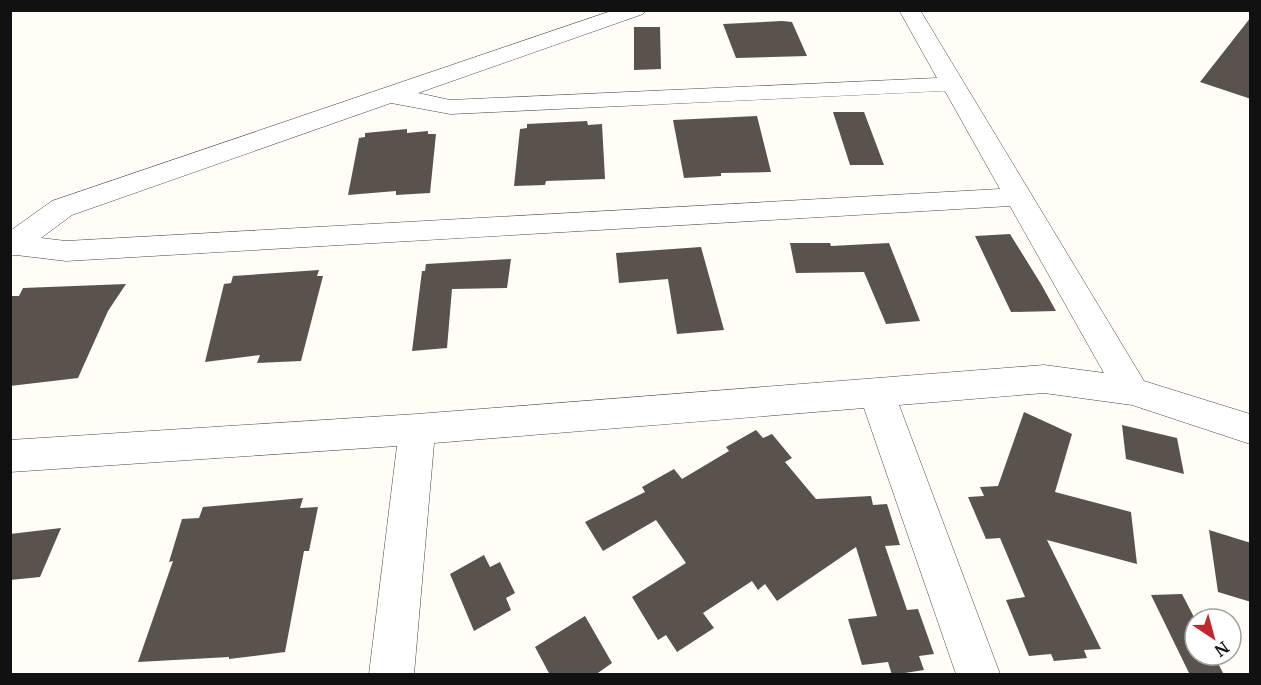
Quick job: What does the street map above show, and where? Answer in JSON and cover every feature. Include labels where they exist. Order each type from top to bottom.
[{"type":"street","points":[[11,245],[62,208],[636,10]]},
{"type":"street","points":[[909,10],[1132,392]]},
{"type":"street","points":[[389,95],[450,107],[952,84]]},
{"type":"street","points":[[11,245],[66,251],[1018,197]]},
{"type":"street","points":[[10,456],[417,429],[1044,379],[1132,392],[1251,429]]},
{"type":"street","points":[[876,391],[978,675]]},
{"type":"street","points":[[392,675],[417,429]]},
{"type":"building","points":[[1251,17],[1251,99],[1200,82]]},
{"type":"building","points":[[792,22],[807,56],[736,58],[723,24]]},
{"type":"building","points":[[634,27],[660,27],[661,69],[634,70]]},
{"type":"building","points":[[833,112],[864,112],[884,165],[850,165]]},
{"type":"building","points":[[757,116],[771,172],[721,173],[721,176],[684,178],[673,120]]},
{"type":"building","points":[[587,121],[588,125],[602,124],[605,179],[546,181],[545,185],[514,186],[520,129],[527,128],[527,124]]},
{"type":"building","points":[[407,129],[407,133],[428,131],[428,134],[436,134],[430,193],[396,195],[396,191],[348,195],[359,138],[365,137],[365,133]]},
{"type":"building","points":[[1010,234],[1056,311],[1011,312],[975,236]]},
{"type":"building","points":[[790,243],[830,243],[831,246],[889,243],[920,321],[886,324],[864,272],[796,273]]},
{"type":"building","points":[[701,247],[724,330],[677,334],[668,279],[619,283],[616,253]]},
{"type":"building","points":[[511,259],[507,288],[452,289],[447,348],[412,351],[422,271],[425,271],[426,264]]},
{"type":"building","points":[[319,270],[317,276],[323,276],[301,361],[257,363],[260,355],[205,362],[224,284],[231,283],[233,276]]},
{"type":"building","points":[[126,284],[108,311],[78,378],[10,386],[10,296],[19,296],[23,288]]},
{"type":"building","points":[[1024,412],[1072,434],[1055,492],[1131,512],[1137,564],[1047,540],[1101,649],[1084,650],[1087,658],[1054,661],[1051,654],[1029,656],[1006,600],[1025,597],[1000,538],[986,539],[968,497],[984,496],[980,487],[998,486]]},
{"type":"building","points":[[1122,425],[1177,438],[1184,474],[1126,459]]},
{"type":"building","points":[[756,430],[763,438],[772,434],[792,458],[785,462],[816,499],[871,496],[873,505],[887,504],[900,545],[885,546],[907,610],[918,609],[934,654],[919,656],[924,670],[892,675],[888,662],[862,665],[848,619],[877,616],[856,547],[777,601],[765,584],[758,590],[752,581],[703,613],[714,628],[677,652],[666,635],[658,640],[632,597],[686,563],[656,520],[603,551],[585,522],[645,492],[642,487],[674,469],[682,479],[729,451],[726,447]]},
{"type":"building","points":[[303,498],[300,508],[318,507],[309,551],[304,551],[285,652],[229,659],[229,657],[138,662],[173,561],[169,562],[182,519],[199,518],[203,507]]},
{"type":"building","points":[[61,528],[40,577],[10,580],[10,534]]},
{"type":"building","points":[[1209,530],[1251,543],[1251,602],[1218,592]]},
{"type":"building","points":[[484,555],[490,567],[500,562],[515,593],[506,598],[511,610],[474,631],[450,574]]},
{"type":"building","points":[[1182,594],[1189,607],[1183,607],[1183,661],[1151,595]]},
{"type":"building","points":[[585,616],[612,663],[595,675],[550,675],[535,647]]},
{"type":"building","points":[[1186,667],[1220,667],[1224,675],[1190,675]]}]
